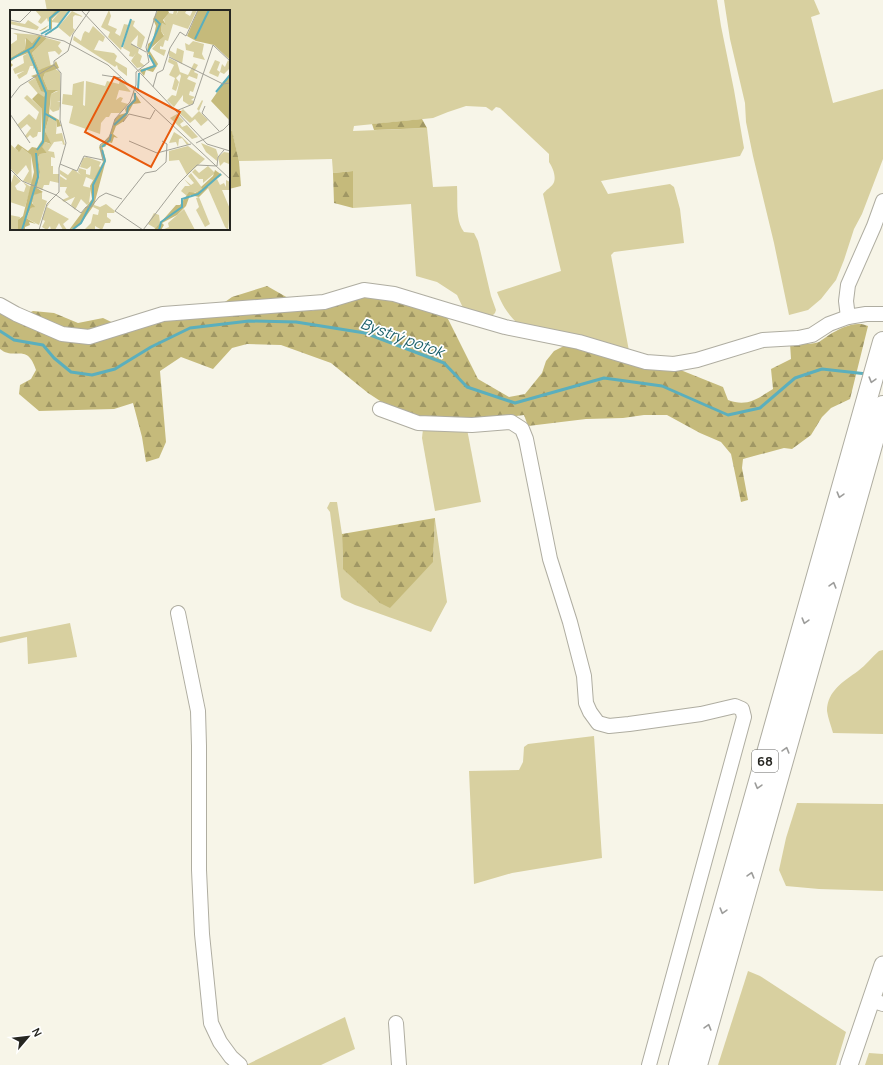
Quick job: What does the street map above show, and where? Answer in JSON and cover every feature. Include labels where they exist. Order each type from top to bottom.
[{"type":"highway","name":"68","points":[[697,1065],[867,431],[883,342]]},
{"type":"highway","name":"68","points":[[679,1065],[867,431],[883,406]]},
{"type":"main road","points":[[849,1065],[877,1002],[883,965]]},
{"type":"street","points":[[848,317],[846,301],[848,286],[883,201]]},
{"type":"street","points":[[0,305],[16,314],[62,334],[89,337],[164,314],[324,302],[364,290],[394,294],[505,327],[579,342],[646,362],[674,364],[698,360],[763,340],[798,338],[812,335],[828,324],[848,317],[866,314],[883,314]]},
{"type":"street","points":[[380,409],[418,423],[472,425],[511,422],[522,429],[526,439],[550,559],[570,622],[584,676],[586,703],[590,712],[598,722],[609,726],[701,714],[735,706],[742,709],[744,717],[649,1065]]},
{"type":"street","points":[[178,613],[198,711],[199,870],[202,934],[211,1023],[220,1042],[231,1057],[240,1065]]},
{"type":"street","points":[[396,1023],[399,1065]]},
{"type":"shaded area","points":[[45,0],[717,0],[744,148],[740,156],[601,181],[608,194],[670,184],[674,187],[680,209],[684,243],[614,252],[611,255],[629,351],[519,325],[501,302],[497,292],[561,271],[543,194],[553,184],[555,179],[549,162],[549,154],[500,108],[496,107],[492,111],[486,107],[466,106],[433,118],[354,126],[353,131],[427,128],[433,187],[457,186],[459,222],[464,232],[474,233],[478,241],[491,296],[496,310],[489,319],[464,310],[457,295],[437,282],[416,276],[411,204],[353,208],[353,171],[333,173],[332,159],[239,161],[232,132],[230,132],[230,10],[47,10]]},
{"type":"shaded area","points":[[724,0],[814,0],[820,14],[811,17],[833,103],[883,89],[883,159],[862,214],[854,229],[836,280],[821,299],[808,310],[789,315],[774,243],[753,156],[746,122],[745,103],[730,39]]},
{"type":"shaded area","points":[[423,429],[467,429],[481,502],[435,511],[422,438]]},
{"type":"shaded area","points":[[330,502],[337,502],[342,534],[343,569],[433,562],[435,519],[447,602],[431,632],[355,605],[341,597],[330,512],[327,508]]},
{"type":"shaded area","points":[[70,623],[77,657],[28,664],[27,637],[0,643],[0,637]]},
{"type":"shaded area","points":[[883,650],[883,734],[833,733],[827,711],[833,692],[837,687],[864,666],[879,651]]},
{"type":"shaded area","points":[[594,736],[602,858],[512,873],[474,884],[469,771],[519,770],[523,762],[524,747],[528,744]]},
{"type":"shaded area","points":[[797,803],[883,804],[883,891],[819,889],[786,886],[779,870],[786,838]]},
{"type":"shaded area","points":[[748,971],[760,976],[846,1032],[836,1065],[718,1065]]},
{"type":"shaded area","points":[[345,1017],[355,1049],[321,1065],[246,1065]]},
{"type":"shaded area","points":[[869,1053],[883,1054],[883,1065],[865,1065]]},
{"type":"green space","points":[[422,119],[427,128],[374,130],[372,124]]},
{"type":"green space","points":[[232,131],[239,161],[241,186],[230,189],[230,132]]},
{"type":"green space","points":[[353,171],[353,208],[334,203],[333,173]]},
{"type":"green space","points":[[267,286],[311,311],[368,296],[415,305],[445,313],[478,379],[509,397],[525,394],[542,373],[546,361],[554,351],[566,345],[678,369],[723,387],[728,400],[741,403],[752,401],[773,389],[771,369],[791,359],[790,343],[816,343],[838,330],[853,324],[863,324],[868,326],[850,399],[831,408],[822,417],[811,435],[792,449],[784,448],[743,459],[742,468],[748,500],[741,502],[731,454],[721,442],[700,433],[667,415],[586,419],[528,426],[524,415],[478,421],[421,418],[400,414],[368,393],[331,363],[281,345],[247,344],[232,348],[213,369],[181,357],[160,371],[166,442],[159,458],[146,462],[142,437],[133,403],[114,409],[39,411],[19,394],[20,385],[31,379],[36,370],[29,357],[25,354],[5,352],[0,349],[0,310],[16,319],[33,311],[54,313],[78,323],[103,318],[128,330],[164,317],[208,314],[232,297]]},
{"type":"green space","points":[[435,518],[433,562],[390,608],[380,603],[343,569],[342,534]]},
{"type":"waterway","name":"Bystrý potok","points":[[0,331],[14,340],[43,345],[54,358],[71,372],[92,375],[115,369],[151,347],[190,328],[249,321],[296,322],[365,333],[444,363],[467,387],[515,403],[604,378],[662,386],[728,415],[760,408],[795,378],[822,369],[867,374]]}]
